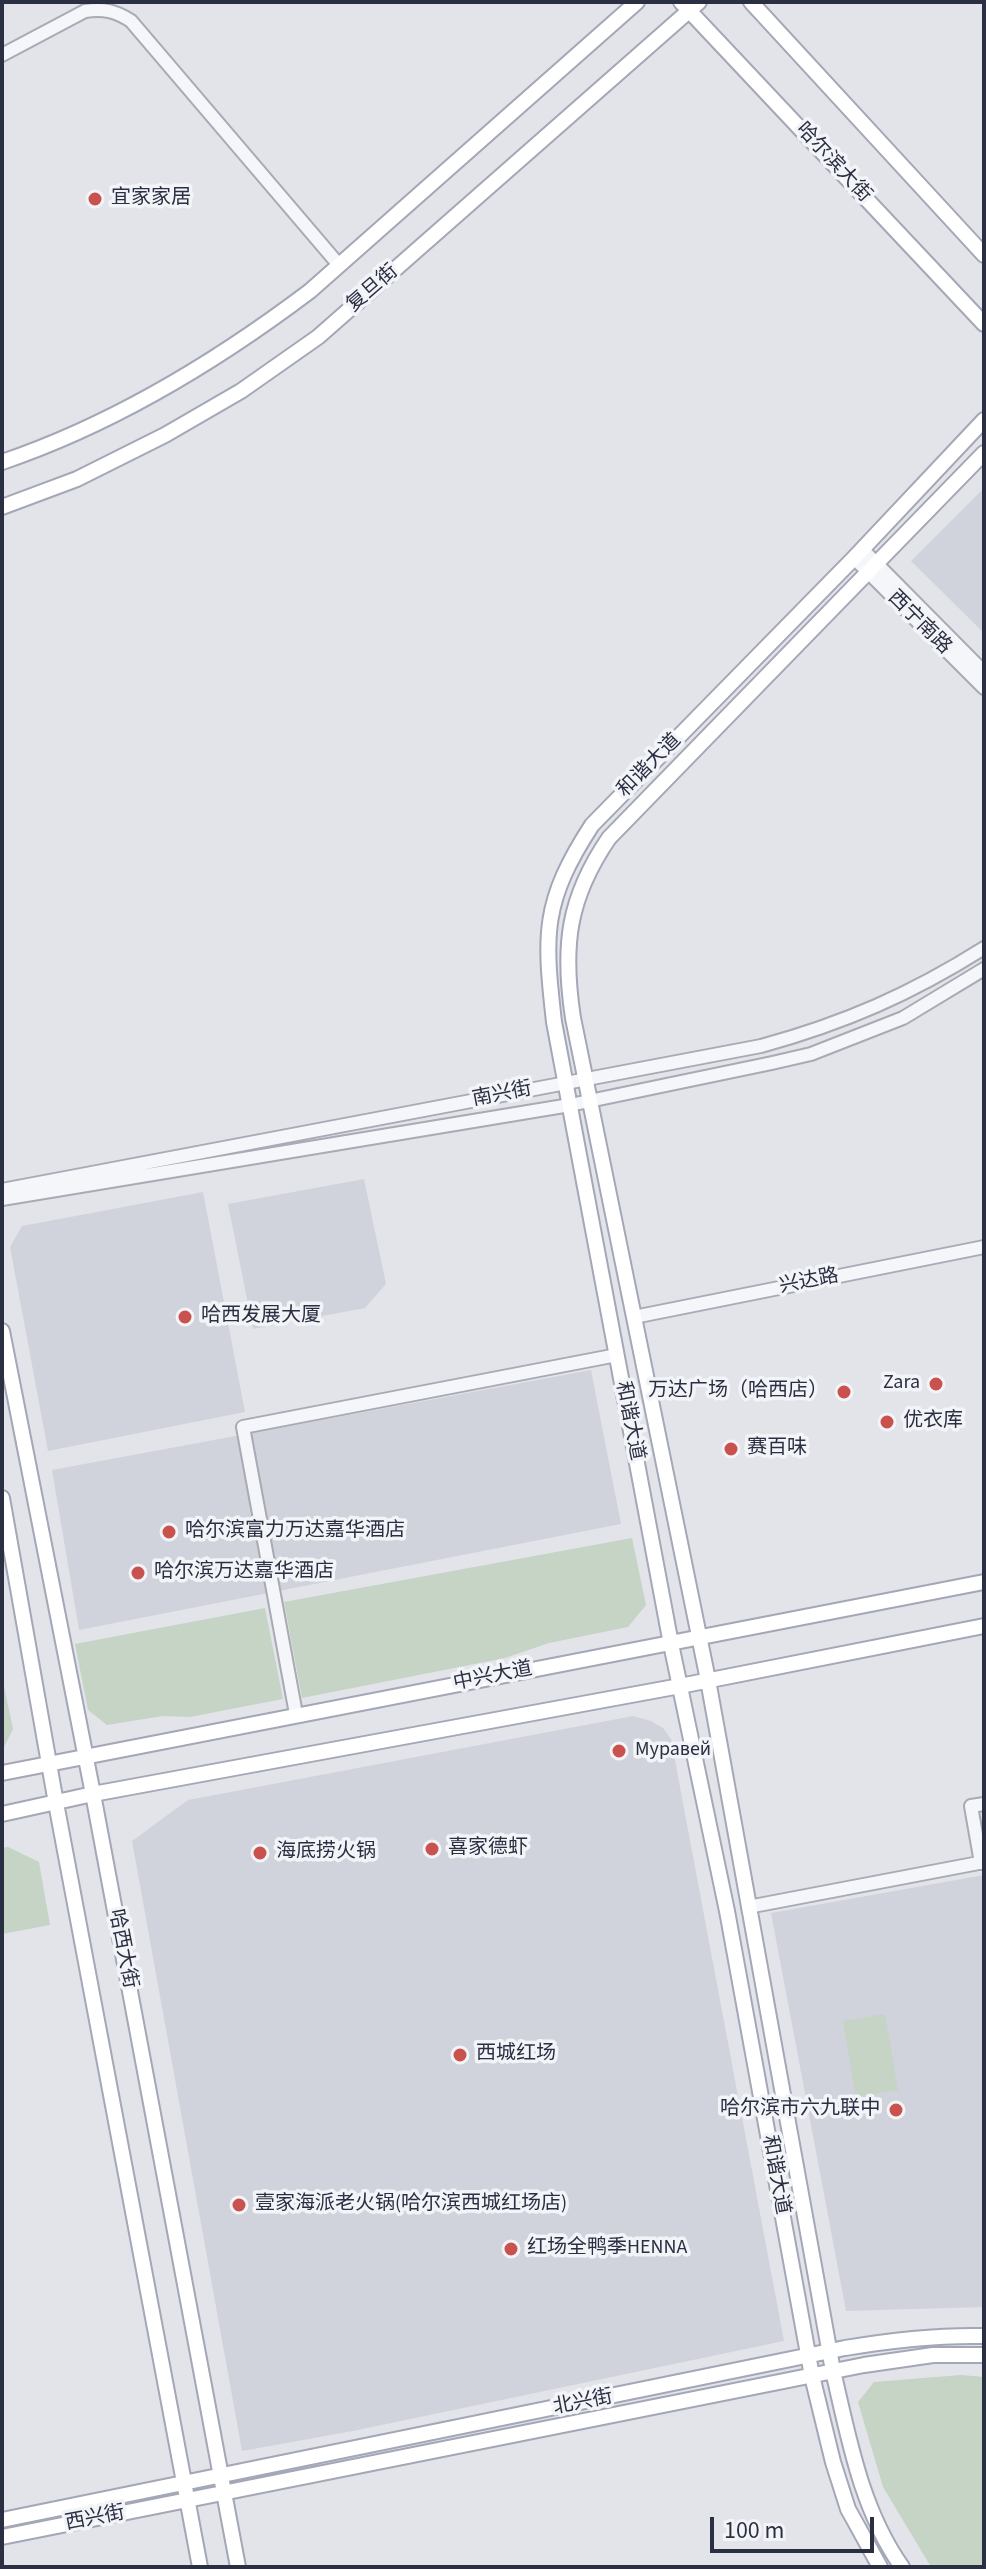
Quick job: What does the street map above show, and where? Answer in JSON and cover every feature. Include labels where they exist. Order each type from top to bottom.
[{"type":"main road","name":"复旦街","points":[[2,462],[40,449],[188,376],[257,331],[339,265],[637,2]]},
{"type":"main road","points":[[751,2],[984,255]]},
{"type":"main road","name":"复旦街","points":[[2,507],[77,479],[165,435],[241,391],[318,337],[690,5]]},
{"type":"main road","name":"哈尔滨大街","points":[[690,5],[984,324]]},
{"type":"main road","name":"和谐大道","points":[[880,2567],[848,2509],[812,2376],[727,1911],[671,1644],[565,1083],[554,1022],[547,943],[554,903],[569,861],[592,825],[858,554],[984,420]]},
{"type":"main road","name":"和谐大道","points":[[902,2567],[878,2529],[868,2505],[833,2371],[708,1680],[590,1101],[571,1003],[567,958],[570,923],[586,874],[609,838],[984,453]]},
{"type":"main road","name":"哈西大街","points":[[2,1331],[93,1794],[238,2567]]},
{"type":"main road","name":"哈西大街","points":[[2,1498],[56,1803],[200,2567]]},
{"type":"main road","name":"中兴大道","points":[[2,1773],[984,1582]]},
{"type":"main road","points":[[2,1814],[93,1794],[680,1686],[984,1626]]},
{"type":"main road","name":"北兴街","points":[[184,2483],[829,2351],[896,2340],[950,2335],[984,2336]]},
{"type":"main road","name":"北兴街","points":[[187,2501],[833,2371],[933,2355],[984,2355]]},
{"type":"main road","name":"西兴街","points":[[2,2520],[184,2483]]},
{"type":"main road","name":"西兴街","points":[[2,2537],[187,2501]]},
{"type":"street","points":[[2,55],[85,11],[99,9],[122,15],[131,21],[339,265]]},
{"type":"street","name":"西宁南路","points":[[858,554],[984,688]]},
{"type":"street","name":"西宁南路","points":[[872,568],[984,672]]},
{"type":"street","name":"南兴街","points":[[2,1190],[761,1046],[800,1036],[873,1010],[934,980],[984,948]]},
{"type":"street","name":"南兴街","points":[[2,1199],[570,1105],[811,1054],[903,1018],[984,969]]},
{"type":"street","name":"兴达路","points":[[634,1317],[984,1247]]},
{"type":"street","points":[[296,1714],[243,1427],[617,1355]]},
{"type":"street","points":[[748,1907],[983,1862],[971,1806],[984,1804]]},
{"type":"shaded area","points":[[984,488],[984,633],[911,561]]},
{"type":"shaded area","points":[[364,1179],[386,1284],[365,1308],[253,1329],[228,1204]]},
{"type":"shaded area","points":[[203,1192],[245,1412],[48,1451],[10,1247],[22,1226]]},
{"type":"shaded area","points":[[591,1370],[621,1524],[79,1630],[52,1470]]},
{"type":"shaded area","name":"西城红场","points":[[633,1716],[663,1728],[671,1739],[784,2341],[353,2431],[242,2451],[132,1841],[188,1800]]},
{"type":"shaded area","name":"哈尔滨市六九联中","points":[[984,1875],[984,2307],[846,2311],[771,1913]]},
{"type":"green space","points":[[632,1538],[646,1605],[628,1627],[549,1643],[505,1658],[302,1698],[284,1602]]},
{"type":"green space","points":[[265,1608],[283,1699],[190,1717],[163,1716],[107,1725],[88,1710],[75,1644]]},
{"type":"green space","points":[[2,1677],[13,1729],[2,1751]]},
{"type":"green space","points":[[8,1847],[39,1862],[50,1925],[2,1934],[2,1848]]},
{"type":"green space","points":[[885,2014],[898,2090],[856,2097],[843,2021]]},
{"type":"green space","points":[[961,2375],[984,2377],[984,2567],[931,2567],[883,2487],[858,2402],[874,2382]]},
{"type":"place","name":"宜家家居","points":[[95,199]]},
{"type":"place","name":"哈西发展大厦","points":[[185,1317]]},
{"type":"place","name":"Zara","points":[[936,1384]]},
{"type":"place","name":"万达广场（哈西店）","points":[[844,1392]]},
{"type":"place","name":"优衣库","points":[[887,1422]]},
{"type":"place","name":"赛百味","points":[[731,1449]]},
{"type":"place","name":"哈尔滨富力万达嘉华酒店","points":[[169,1532]]},
{"type":"place","name":"哈尔滨万达嘉华酒店","points":[[138,1573]]},
{"type":"place","name":"Муравей","points":[[619,1751]]},
{"type":"place","name":"喜家德虾","points":[[432,1849]]},
{"type":"place","name":"海底捞火锅","points":[[260,1853]]},
{"type":"place","name":"西城红场","points":[[460,2055]]},
{"type":"place","name":"哈尔滨市六九联中","points":[[896,2110]]},
{"type":"place","name":"壹家海派老火锅(哈尔滨西城红场店)","points":[[239,2205]]},
{"type":"place","name":"红场全鸭季HENNA","points":[[511,2249]]}]
